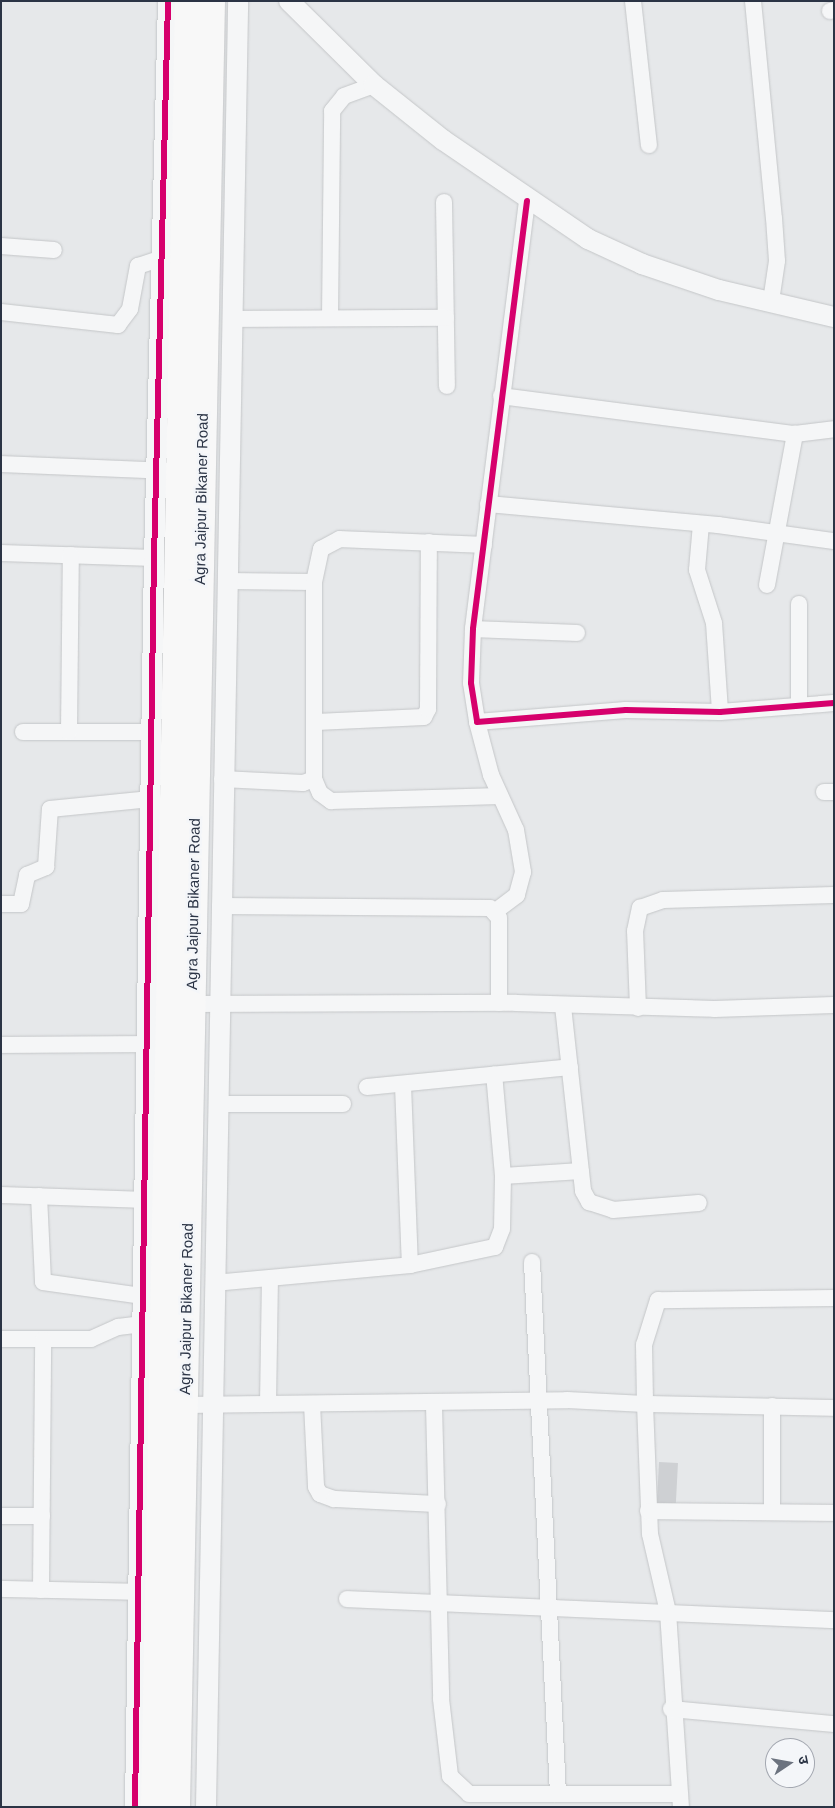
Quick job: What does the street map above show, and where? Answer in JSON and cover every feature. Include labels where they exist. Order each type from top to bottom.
[{"type":"highway","name":"Agra Jaipur Bikaner Road","points":[[154,1807],[148,1592],[167,471],[188,1]]},
{"type":"highway","name":"Agra Jaipur Bikaner Road","points":[[177,1807],[191,1004],[212,1]]},
{"type":"street","points":[[135,1807],[148,1592],[143,1296],[146,1200],[154,558],[167,471],[163,258],[168,1]]},
{"type":"street","points":[[206,1807],[214,1405],[214,1283],[222,779],[238,1]]},
{"type":"street","points":[[290,1],[374,85],[526,201],[588,239],[642,264],[719,290],[771,301],[834,318]]},
{"type":"street","points":[[633,1],[649,144]]},
{"type":"street","points":[[753,1],[777,261],[771,301]]},
{"type":"street","points":[[330,318],[332,111],[344,96],[374,85]]},
{"type":"street","points":[[220,906],[496,911],[517,895],[523,872],[516,830],[500,796],[477,722],[471,683],[473,629],[526,201]]},
{"type":"street","points":[[444,202],[447,386]]},
{"type":"street","points":[[1,246],[54,250]]},
{"type":"street","points":[[1,312],[118,325],[130,309],[138,266],[163,258]]},
{"type":"street","points":[[231,319],[446,318]]},
{"type":"street","points":[[501,396],[795,434],[834,428]]},
{"type":"street","points":[[768,586],[795,434]]},
{"type":"street","points":[[1,464],[167,471]]},
{"type":"street","points":[[488,504],[778,532],[834,541]]},
{"type":"street","points":[[701,524],[697,570],[714,623],[720,712]]},
{"type":"street","points":[[484,545],[429,542],[329,542],[317,559],[314,582],[316,722],[314,779],[320,793],[331,801],[500,796]]},
{"type":"street","points":[[316,722],[424,717],[428,709],[429,542]]},
{"type":"street","points":[[1,554],[154,558]]},
{"type":"street","points":[[69,732],[71,555]]},
{"type":"street","points":[[226,581],[314,582]]},
{"type":"street","points":[[799,604],[799,706]]},
{"type":"street","points":[[473,629],[577,632]]},
{"type":"street","points":[[477,722],[626,710],[720,712],[834,703]]},
{"type":"street","points":[[23,732],[152,732]]},
{"type":"street","points":[[222,779],[303,783],[314,779]]},
{"type":"street","points":[[1,904],[21,904],[27,875],[46,867],[50,809],[151,799]]},
{"type":"street","points":[[638,1008],[635,931],[640,908],[663,900],[834,895]]},
{"type":"street","points":[[496,911],[499,1003]]},
{"type":"street","points":[[191,1004],[499,1003],[638,1008],[834,1005]]},
{"type":"street","points":[[563,1006],[581,1171],[586,1197],[601,1209],[699,1203]]},
{"type":"street","points":[[1,1045],[147,1044]]},
{"type":"street","points":[[367,1087],[570,1068]]},
{"type":"street","points":[[214,1283],[410,1265],[495,1247],[502,1229],[503,1176],[494,1074]]},
{"type":"street","points":[[403,1085],[410,1265]]},
{"type":"street","points":[[217,1104],[343,1104]]},
{"type":"street","points":[[503,1176],[581,1171]]},
{"type":"street","points":[[1,1195],[146,1200]]},
{"type":"street","points":[[39,1196],[43,1282],[143,1296]]},
{"type":"street","points":[[532,1262],[536,1401],[558,1794]]},
{"type":"street","points":[[268,1404],[270,1279]]},
{"type":"street","points":[[434,1405],[438,1504],[441,1699],[450,1776],[469,1794],[497,1800],[558,1794],[680,1800],[671,1709],[668,1612],[648,1510],[644,1345],[658,1300],[834,1298]]},
{"type":"street","points":[[1,1339],[91,1339],[118,1327],[143,1324]]},
{"type":"street","points":[[41,1590],[43,1340]]},
{"type":"street","points":[[185,1405],[434,1405],[536,1401],[834,1408]]},
{"type":"street","points":[[312,1404],[316,1487],[320,1494],[334,1499],[438,1504]]},
{"type":"street","points":[[772,1406],[772,1512]]},
{"type":"street","points":[[648,1510],[834,1513]]},
{"type":"street","points":[[1,1516],[42,1516]]},
{"type":"street","points":[[1,1589],[148,1592]]},
{"type":"street","points":[[347,1599],[440,1601],[834,1620]]},
{"type":"street","points":[[671,1709],[834,1724]]},
{"type":"building","points":[[659,1462],[678,1463],[676,1505],[657,1504]]},
{"type":"cycle path","points":[[135,1807],[154,558],[168,1]]},
{"type":"cycle path","points":[[527,201],[473,629],[471,683],[477,722],[626,710],[720,712],[834,703]]}]
